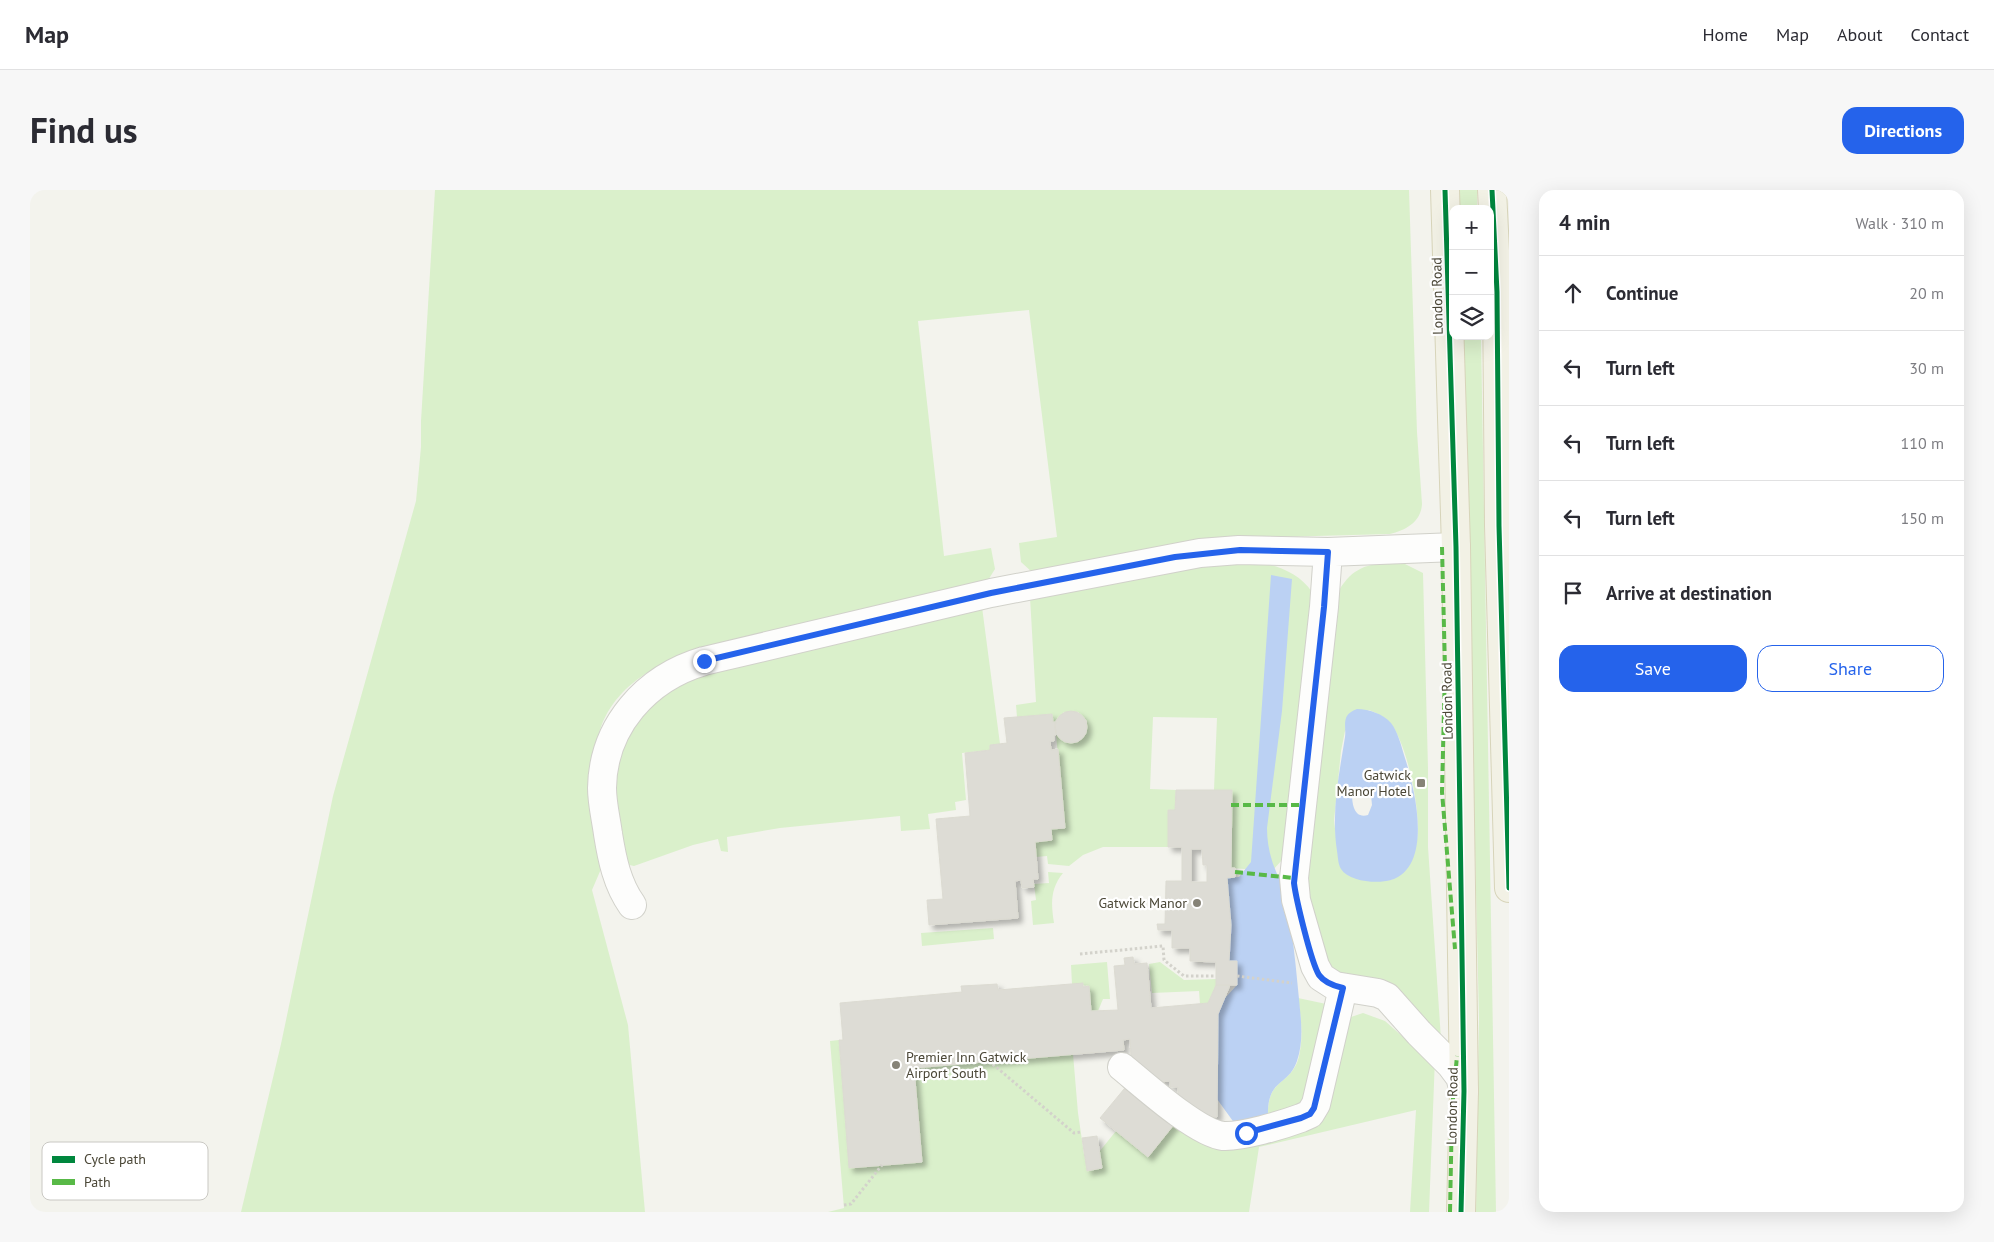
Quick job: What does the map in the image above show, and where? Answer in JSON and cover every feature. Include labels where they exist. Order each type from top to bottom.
[{"type":"main road","name":"London Road","points":[[1445,190],[1456,547],[1464,1091],[1461,1212]]},
{"type":"main road","points":[[1492,190],[1497,292],[1499,526],[1508,763],[1509,888]]},
{"type":"lane","points":[[632,905],[620,886],[613,858],[603,800],[604,775],[613,742],[626,714],[648,690],[674,672],[704,661],[991,593],[1175,557],[1240,550],[1328,552],[1456,547]]},
{"type":"lane","points":[[1328,552],[1324,607],[1294,883],[1296,900],[1317,971],[1326,981],[1343,988],[1378,993],[1390,999],[1419,1033],[1451,1065],[1460,1077],[1464,1091]]},
{"type":"lane","points":[[1122,1067],[1183,1115],[1216,1134],[1236,1135],[1301,1118],[1310,1114],[1316,1104],[1343,988]]},
{"type":"path","points":[[1080,954],[1163,946],[1164,960],[1184,976],[1216,976]]},
{"type":"path","points":[[1237,976],[1297,984]]},
{"type":"path","points":[[989,1061],[1074,1133],[1080,1132]]},
{"type":"path","points":[[844,1205],[851,1204],[882,1165]]},
{"type":"green space","points":[[435,190],[1409,190],[1417,432],[1422,504],[1419,516],[1412,524],[1390,534],[1240,538],[1033,573],[1021,562],[1019,543],[1057,537],[1029,310],[918,321],[944,556],[991,548],[995,569],[985,585],[704,647],[649,671],[619,696],[608,712],[600,730],[596,751],[603,854],[601,869],[592,890],[628,1025],[645,1212],[241,1212],[281,1044],[333,796],[416,501],[421,447]]},
{"type":"green space","points":[[1459,190],[1477,190],[1477,205],[1460,205]]},
{"type":"green space","points":[[1463,340],[1481,340],[1496,1212],[1476,1212],[1479,1018]]},
{"type":"green space","points":[[1388,562],[1405,564],[1423,573],[1428,847],[1441,1039],[1390,983],[1381,979],[1344,976],[1328,968],[1304,898],[1337,594],[1347,579],[1358,570]],"holes":[[[1369,710],[1389,722],[1397,734],[1408,765],[1416,801],[1418,833],[1413,855],[1393,879],[1386,880],[1366,877],[1340,866],[1334,821],[1341,751],[1345,731]]]},
{"type":"green space","points":[[1263,563],[1297,576],[1312,592],[1283,859],[1272,871],[1231,868],[1214,790],[1217,718],[1153,717],[1150,789],[1176,790],[1175,810],[1168,810],[1168,847],[1103,847],[1083,855],[1069,866],[1048,864],[1047,856],[1036,857],[1035,842],[1052,840],[1051,829],[1065,827],[1056,735],[1065,742],[1078,742],[1086,734],[1087,721],[1078,712],[1064,712],[1055,722],[1053,722],[1052,714],[1017,717],[1016,705],[1036,702],[1030,597],[1216,564]]},
{"type":"green space","points":[[982,607],[1000,744],[990,745],[990,750],[962,753],[966,800],[955,802],[956,810],[928,814],[930,829],[901,831],[900,816],[780,828],[727,837],[728,852],[721,851],[718,839],[693,845],[634,866],[625,864],[612,794],[617,762],[632,727],[663,695],[700,674]]},
{"type":"green space","points":[[1048,872],[1063,873],[1052,897],[1054,923],[1033,925],[1031,901],[1036,900],[1034,884],[1049,883]]},
{"type":"green space","points":[[993,928],[994,939],[922,946],[921,933]]},
{"type":"green space","points":[[1107,962],[1110,999],[1103,999],[1098,1011],[1091,1011],[1089,986],[1072,984],[1071,965]]},
{"type":"green space","points":[[1160,962],[1184,980],[1216,979],[1216,985],[1208,1003],[1200,1004],[1199,991],[1152,993],[1149,964]]},
{"type":"green space","points":[[1298,998],[1331,1005],[1305,1102],[1268,1116],[1271,1095],[1294,1068],[1298,1060],[1301,1021]]},
{"type":"green space","points":[[1363,1013],[1385,1021],[1420,1052],[1435,1058],[1429,1212],[1410,1212],[1416,1110],[1259,1147],[1249,1212],[828,1212],[844,1208],[830,1041],[839,1040],[850,1168],[922,1162],[914,1068],[1073,1054],[1084,1154],[1099,1152],[1116,1131],[1176,1122],[1314,1123],[1348,1018]]},
{"type":"water","points":[[1271,575],[1292,579],[1282,711],[1267,828],[1268,845],[1272,861],[1286,891],[1300,1007],[1301,1043],[1293,1069],[1274,1089],[1271,1095],[1268,1116],[1235,1124],[1217,1099],[1218,1014],[1225,998],[1237,985],[1237,961],[1229,961],[1227,878],[1239,877],[1251,862]]},
{"type":"water","points":[[1357,709],[1376,713],[1391,723],[1399,739],[1408,768],[1416,804],[1418,824],[1417,842],[1413,859],[1405,872],[1391,880],[1372,882],[1350,877],[1341,869],[1338,860],[1335,836],[1335,808],[1345,737],[1345,720],[1349,713]],"holes":[[[1356,788],[1364,789],[1371,795],[1372,805],[1368,815],[1363,816],[1355,810],[1352,793]]]},
{"type":"building","points":[[1071,711],[1082,716],[1087,727],[1082,738],[1071,743],[1060,738],[1055,727],[1060,716]]},
{"type":"building","points":[[1052,714],[1056,735],[1054,735],[1054,741],[1050,741],[1051,750],[1058,749],[1065,828],[1051,829],[1052,840],[1035,842],[1038,879],[1033,879],[1034,887],[1022,888],[1021,880],[1015,881],[1018,918],[929,925],[927,900],[943,899],[936,819],[970,816],[965,753],[990,750],[990,745],[1007,743],[1004,718]]},
{"type":"building","name":"Gatwick Manor","points":[[1176,790],[1232,790],[1231,868],[1235,868],[1235,877],[1227,878],[1231,925],[1229,961],[1237,961],[1237,985],[1216,985],[1216,962],[1190,961],[1190,948],[1172,948],[1172,930],[1158,930],[1157,924],[1165,924],[1166,881],[1182,881],[1182,847],[1168,847],[1168,810],[1175,810]],"holes":[[[1191,849],[1202,849],[1203,865],[1207,865],[1207,882],[1191,882]]]},
{"type":"building","name":"Premier Inn Gatwick Airport South","points":[[1133,957],[1134,964],[1147,963],[1151,1008],[1208,1003],[1216,985],[1230,985],[1218,1014],[1217,1117],[1201,1117],[1178,1096],[1178,1087],[1170,1087],[1170,1081],[1160,1082],[1131,1057],[1130,1039],[1123,1040],[1124,1050],[914,1068],[922,1162],[849,1168],[839,1040],[843,1040],[840,1003],[962,992],[961,986],[997,984],[998,990],[1083,983],[1083,987],[1089,986],[1091,1011],[1118,1010],[1114,966],[1125,965],[1124,958]]},
{"type":"building","points":[[1129,1083],[1176,1122],[1148,1157],[1100,1118]]},
{"type":"building","points":[[1097,1136],[1102,1168],[1087,1171],[1082,1138]]},
{"type":"marked path","points":[[1442,547],[1445,669],[1442,792],[1455,949]]},
{"type":"marked path","points":[[1231,805],[1302,805]]},
{"type":"marked path","points":[[1235,872],[1294,878]]},
{"type":"marked path","points":[[1450,1212],[1452,1109],[1457,1056]]},
{"type":"cycle path","points":[[1445,190],[1456,547],[1464,1091],[1461,1212]]},
{"type":"cycle path","points":[[1492,190],[1497,292],[1499,526],[1509,888]]},
{"type":"place","name":"Gatwick Manor Hotel","points":[[1421,783]]},
{"type":"place","name":"Gatwick Manor","points":[[1197,903]]},
{"type":"place","name":"Premier Inn Gatwick Airport South","points":[[896,1065]]},
{"type":"route","points":[[704,661],[991,593],[1175,557],[1240,550],[1328,552],[1324,607],[1294,883],[1296,900],[1317,971],[1326,981],[1343,988],[1318,1096],[1310,1114],[1246,1133]]}]
